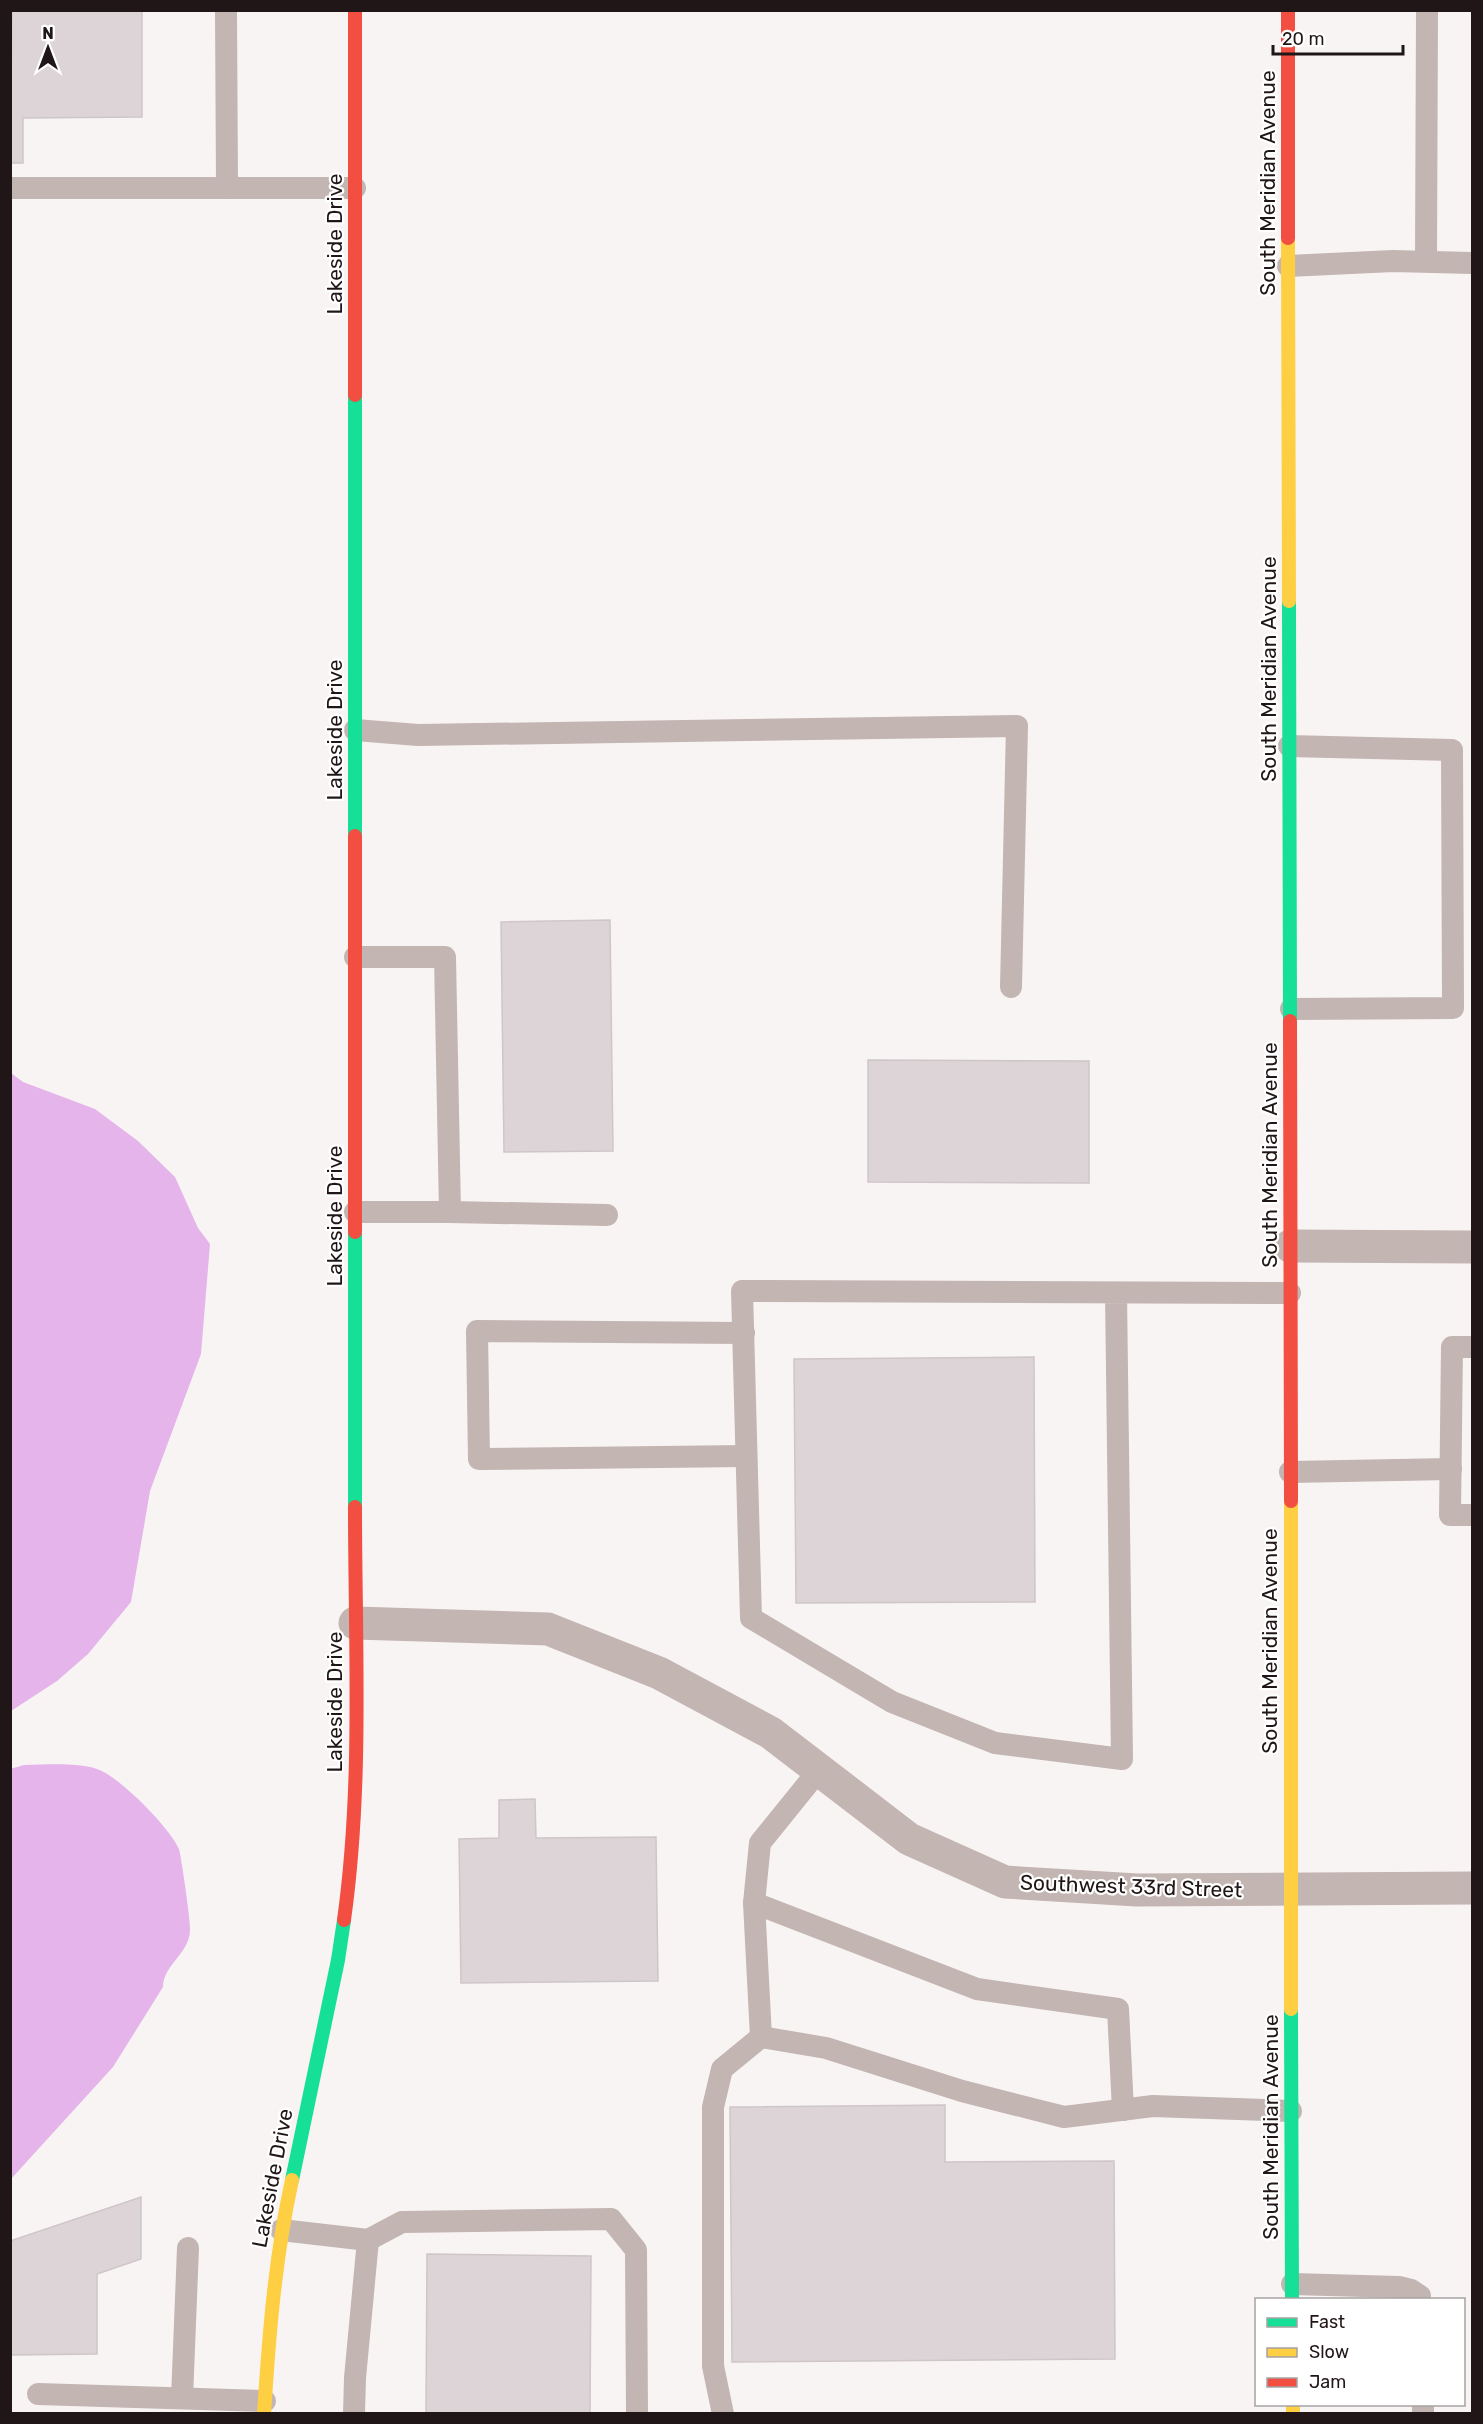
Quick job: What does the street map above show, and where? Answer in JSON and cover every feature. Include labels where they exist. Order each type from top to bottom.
[{"type":"street","name":"Lakeside Drive","points":[[265,2407],[269,2335],[281,2230],[338,1960],[350,1876],[355,1771],[355,10]]},
{"type":"street","name":"South Meridian Avenue","points":[[1288,10],[1292,2292]]},
{"type":"street","points":[[1290,1246],[1473,1247]]},
{"type":"street","name":"Southwest 33rd Street","points":[[355,1623],[548,1629],[659,1672],[771,1732],[909,1839],[1005,1882],[1137,1890],[1473,1888]]},
{"type":"lane","points":[[225,10],[227,188]]},
{"type":"lane","points":[[1426,261],[1427,10]]},
{"type":"lane","points":[[10,188],[355,188]]},
{"type":"lane","points":[[1288,266],[1426,261],[1473,263]]},
{"type":"lane","points":[[355,730],[418,735],[1017,726],[1011,987]]},
{"type":"lane","points":[[1289,746],[1452,750],[1453,1008],[1291,1009]]},
{"type":"lane","points":[[355,957],[444,957],[450,1212]]},
{"type":"lane","points":[[355,1212],[607,1215]]},
{"type":"lane","points":[[1116,1293],[1122,1759],[994,1743],[891,1702],[751,1618],[742,1291],[1290,1293]]},
{"type":"lane","points":[[744,1333],[477,1331],[479,1459],[746,1456]]},
{"type":"lane","points":[[1473,1347],[1452,1347],[1450,1515],[1473,1515]]},
{"type":"lane","points":[[1290,1472],[1451,1469]]},
{"type":"lane","points":[[761,2037],[754,1903],[760,1843],[819,1770]]},
{"type":"lane","points":[[754,1903],[977,1989],[1118,2009],[1123,2110]]},
{"type":"lane","points":[[723,2414],[713,2366],[713,2107],[722,2069],[761,2037],[826,2048],[962,2091],[1064,2117],[1153,2106],[1291,2111]]},
{"type":"lane","points":[[281,2230],[368,2240],[402,2222],[612,2219],[636,2250],[637,2414]]},
{"type":"lane","points":[[354,2414],[355,2378],[368,2240]]},
{"type":"lane","points":[[182,2398],[188,2248]]},
{"type":"lane","points":[[1292,2292],[1400,2287],[1411,2290],[1420,2298]]},
{"type":"lane","points":[[38,2394],[182,2398],[265,2407]]},
{"type":"shaded area","points":[[11,1073],[23,1082],[95,1109],[138,1141],[175,1177],[198,1228],[210,1244],[201,1354],[150,1491],[131,1602],[88,1654],[57,1681],[11,1711]]},
{"type":"shaded area","points":[[24,1765],[70,1765],[97,1769],[118,1782],[155,1816],[179,1849],[190,1931],[189,1939],[167,1972],[163,1987],[113,2067],[11,2179],[10,1769]]},
{"type":"building","points":[[12,10],[142,10],[142,117],[23,118],[23,163],[10,163]]},
{"type":"building","points":[[610,920],[613,1151],[504,1152],[501,922]]},
{"type":"building","points":[[868,1060],[1089,1061],[1089,1183],[868,1182]]},
{"type":"building","points":[[1034,1357],[1035,1602],[796,1603],[794,1359]]},
{"type":"building","points":[[535,1799],[536,1838],[656,1837],[658,1981],[461,1983],[459,1839],[499,1838],[499,1800]]},
{"type":"building","points":[[945,2105],[945,2162],[1114,2161],[1115,2359],[732,2362],[730,2107]]},
{"type":"building","points":[[141,2197],[141,2259],[97,2274],[97,2354],[10,2355],[10,2241]]},
{"type":"building","points":[[427,2254],[591,2256],[590,2414],[426,2414]]},
{"type":"traffic: fast","points":[[355,395],[355,836]]},
{"type":"traffic: fast","points":[[1289,601],[1290,1021]]},
{"type":"traffic: fast","points":[[355,1232],[355,1507]]},
{"type":"traffic: fast","points":[[292,2180],[338,1960],[344,1920]]},
{"type":"traffic: fast","points":[[1291,2009],[1292,2298]]},
{"type":"traffic: slow","points":[[1288,238],[1289,601]]},
{"type":"traffic: slow","points":[[1291,1501],[1291,2009]]},
{"type":"traffic: slow","points":[[264,2414],[277,2267],[292,2180]]},
{"type":"traffic: slow","points":[[1293,2406],[1293,2414]]},
{"type":"traffic: jam","points":[[355,10],[355,395]]},
{"type":"traffic: jam","points":[[1288,10],[1288,238]]},
{"type":"traffic: jam","points":[[355,836],[355,1232]]},
{"type":"traffic: jam","points":[[1290,1021],[1291,1501]]},
{"type":"traffic: jam","points":[[344,1920],[350,1869],[356,1766],[355,1507]]}]
